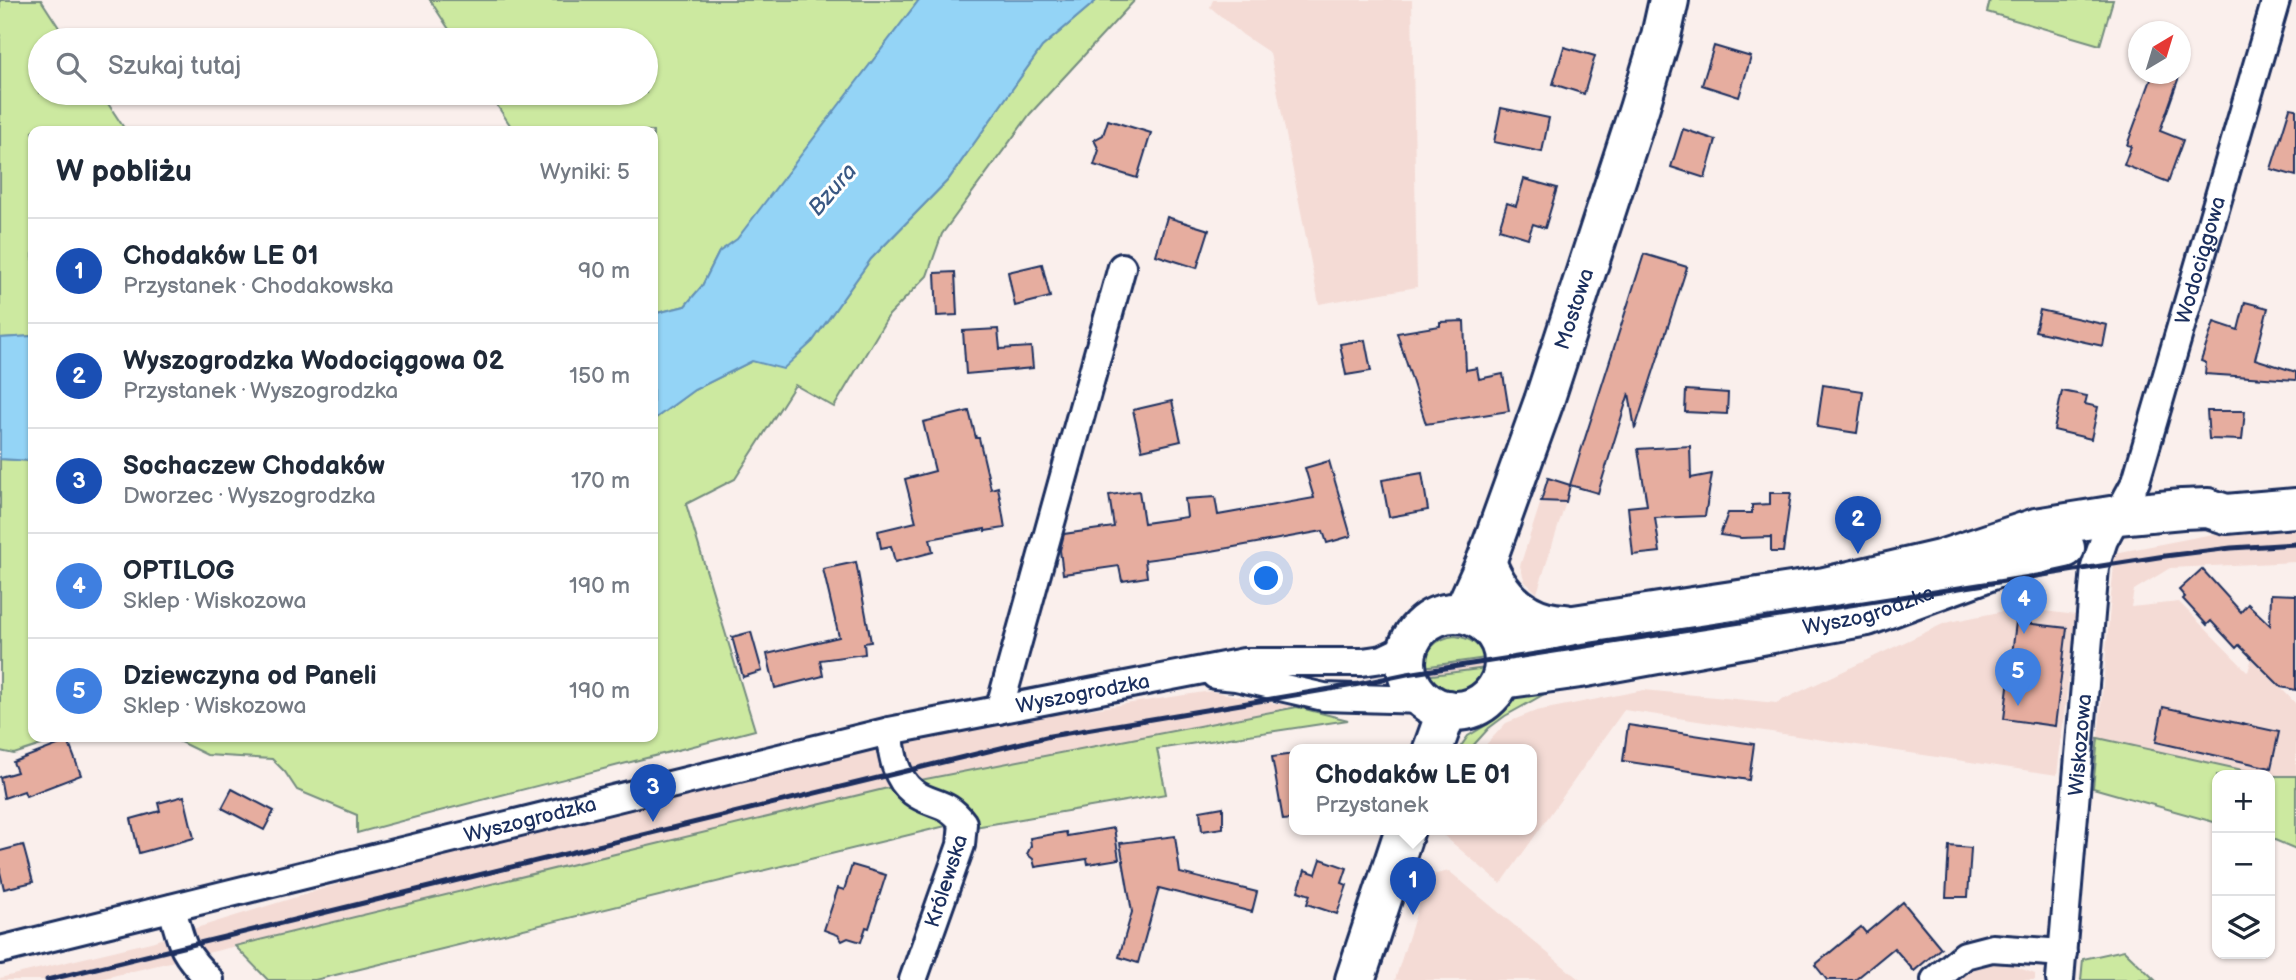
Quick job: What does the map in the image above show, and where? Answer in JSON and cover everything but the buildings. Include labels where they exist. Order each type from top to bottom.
[{"type":"main road","name":"Mostowa","points":[[1463,613],[1486,562],[1544,401],[1639,109],[1661,37],[1669,0]]},
{"type":"main road","name":"Wyszogrodzka","points":[[1500,640],[1574,625],[1825,587],[1940,560],[2036,527],[2210,527],[2225,514],[2296,508]]},
{"type":"main road","name":"Wyszogrodzka","points":[[1502,679],[1580,668],[1867,616],[2111,528]]},
{"type":"main road","points":[[1486,562],[1493,581],[1504,597],[1519,610],[1536,619],[1574,625]]},
{"type":"main road","points":[[1463,613],[1480,619],[1500,640],[1505,660],[1502,679],[1486,701],[1474,708],[1460,711],[1435,705],[1413,688],[1407,674],[1408,647],[1423,624],[1435,617],[1463,613]]},
{"type":"main road","points":[[1433,744],[1435,705]]},
{"type":"main road","points":[[1355,980],[1403,835]]},
{"type":"street","name":"Wodociągowa","points":[[2111,528],[2136,481],[2276,0]]},
{"type":"street","points":[[999,710],[1122,267]]},
{"type":"street","name":"Wiskozowa","points":[[2060,980],[2095,567],[2111,528]]},
{"type":"street","name":"Wyszogrodzka","points":[[0,950],[889,731],[1185,671],[1244,662],[1362,662],[1383,659],[1408,647]]},
{"type":"street","name":"Wyszogrodzka","points":[[1185,671],[1236,677],[1324,697],[1435,705]]},
{"type":"street","name":"Królewska","points":[[889,731],[894,761],[904,782],[914,793],[950,808],[963,823],[961,845],[913,980]]},
{"type":"street","points":[[172,908],[183,948],[210,980]]},
{"type":"street","points":[[1935,980],[1965,955],[1992,948],[2063,953]]},
{"type":"shaded area","points":[[1213,0],[1412,0],[1417,287],[1319,304],[1270,53],[1243,35],[1210,7]]},
{"type":"shaded area","points":[[1541,501],[1566,502],[1537,593],[1525,582],[1520,566]]},
{"type":"shaded area","points":[[2296,528],[2296,562],[2170,568],[2134,590],[2131,607],[2179,602],[2248,672],[2252,658],[2262,668],[2296,704],[2296,776],[2275,776],[2275,770],[2243,770],[2098,738],[2115,553],[2233,530]]},
{"type":"shaded area","points":[[2019,608],[2076,615],[2057,775],[1624,710],[1537,833],[1537,744],[1487,744],[1506,723],[1536,711],[1644,690],[1776,703],[1945,623]]},
{"type":"shaded area","points":[[1486,658],[1487,668],[1424,676],[1423,667]]},
{"type":"shaded area","points":[[1211,691],[1297,707],[921,780],[96,980],[0,980],[151,942],[400,865],[855,750],[1026,719]]},
{"type":"shaded area","points":[[1443,835],[1536,835],[1501,884]]},
{"type":"shaded area","points":[[1449,871],[1580,980],[1395,980],[1428,876]]},
{"type":"shaded area","points":[[2004,962],[2035,974],[2035,980],[1955,980],[1973,965]]},
{"type":"green space","points":[[0,0],[41,0],[59,28],[28,28],[28,105],[109,105],[123,126],[28,126],[28,336],[0,338]]},
{"type":"green space","points":[[430,0],[919,0],[737,240],[719,252],[702,286],[685,306],[658,313],[658,126],[511,126],[497,105],[658,105],[658,28],[448,28]]},
{"type":"green space","points":[[1097,0],[1135,0],[1030,114],[942,234],[927,276],[889,315],[834,407],[795,385],[735,479],[686,504],[755,730],[357,833],[357,815],[297,790],[272,759],[207,755],[180,742],[658,742],[658,416],[694,390],[752,361],[812,342],[871,259],[948,180],[1042,47]]},
{"type":"green space","points":[[1990,0],[2113,0],[2100,45],[1987,12]]},
{"type":"green space","points":[[0,459],[28,461],[28,742],[51,742],[14,754],[0,751]]},
{"type":"green space","points":[[1455,636],[1474,642],[1486,658],[1423,667],[1427,655],[1437,642]]},
{"type":"green space","points":[[1487,668],[1484,681],[1477,690],[1460,699],[1440,695],[1424,676]]},
{"type":"green space","points":[[1573,678],[1505,716],[1475,744],[1462,744],[1468,736],[1488,724],[1522,691]]},
{"type":"green space","points":[[1297,707],[1348,720],[1157,749],[1166,794],[969,828],[910,782]]},
{"type":"green space","points":[[2098,738],[2242,770],[2212,770],[2212,822],[2093,788]]},
{"type":"green space","points":[[2275,776],[2296,776],[2296,849],[2275,840]]},
{"type":"green space","points":[[892,787],[896,795],[910,806],[954,824],[315,980],[268,980],[235,946]]},
{"type":"green space","points":[[2124,950],[2155,980],[2081,980],[2083,959]]},
{"type":"water","name":"Bzura","points":[[919,0],[1097,0],[1042,47],[948,180],[871,259],[812,342],[783,369],[752,361],[694,390],[658,416],[658,313],[685,306],[702,286],[719,252],[737,239]]},
{"type":"water","points":[[28,336],[28,461],[0,459],[0,338]]},
{"type":"railway","points":[[47,980],[1050,736],[1407,674],[2165,556],[2296,544]]},
{"type":"place","name":"Wyszogrodzka Wodociągowa 02","points":[[1858,554]]},
{"type":"place","name":"OPTILOG","points":[[2024,634]]},
{"type":"place","name":"Dziewczyna od Paneli","points":[[2018,706]]},
{"type":"place","name":"Sochaczew Chodaków","points":[[653,822]]},
{"type":"place","name":"Chodaków LE 01","points":[[1413,915]]}]
